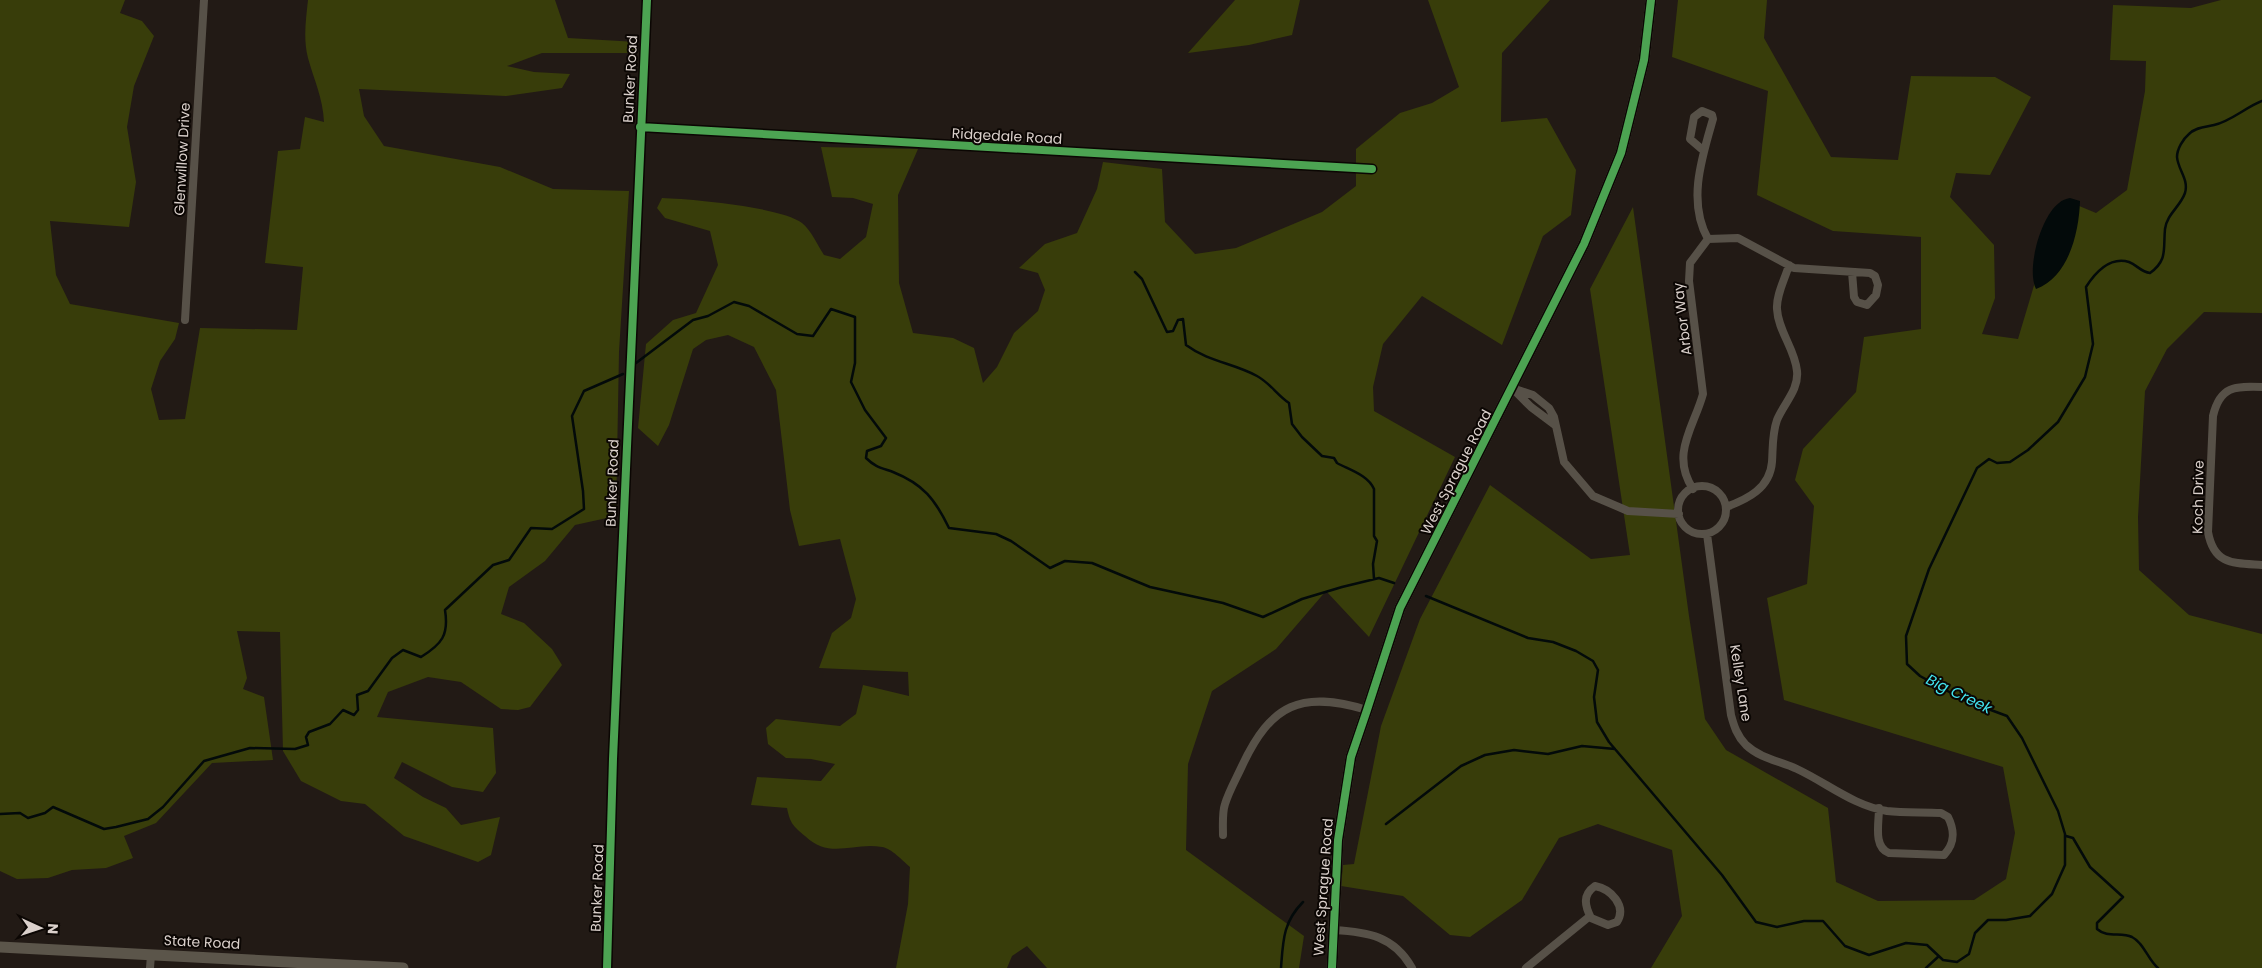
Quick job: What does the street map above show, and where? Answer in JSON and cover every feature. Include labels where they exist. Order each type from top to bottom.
[{"type":"street","name":"Glenwillow Drive","points":[[185,320],[204,0]]},
{"type":"street","name":"Bunker Road","points":[[607,968],[613,742],[647,0]]},
{"type":"street","name":"West Sprague Road","points":[[1332,968],[1338,840],[1351,757],[1400,608],[1584,244],[1622,153],[1644,60],[1651,0]]},
{"type":"street","points":[[1704,151],[1690,139],[1694,117],[1702,111],[1712,115],[1713,119],[1704,151],[1698,184],[1697,211],[1702,228],[1708,238],[1738,238],[1794,268],[1870,273],[1875,276],[1878,285],[1876,295],[1867,305],[1857,302],[1854,297],[1852,272]]},
{"type":"street","name":"Ridgedale Road","points":[[640,127],[1372,169]]},
{"type":"street","name":"Arbor Way","points":[[1693,489],[1688,481],[1684,457],[1685,439],[1699,410],[1703,394],[1689,281],[1690,263],[1708,238]]},
{"type":"street","points":[[1726,507],[1748,499],[1760,488],[1771,470],[1773,432],[1778,418],[1793,393],[1798,373],[1794,355],[1782,330],[1777,311],[1777,302],[1789,265]]},
{"type":"street","name":"Koch Drive","points":[[2262,387],[2241,386],[2223,394],[2216,404],[2213,416],[2208,532],[2210,544],[2217,555],[2226,561],[2262,564]]},
{"type":"street","points":[[1512,388],[1533,395],[1549,408],[1564,462],[1593,496],[1628,512],[1679,514]]},
{"type":"street","points":[[1700,487],[1714,490],[1724,500],[1726,507],[1724,521],[1714,531],[1707,534],[1692,532],[1681,521],[1679,514],[1682,499],[1693,489],[1700,487]]},
{"type":"street","name":"Kelley Lane","points":[[1707,534],[1732,715],[1738,735],[1747,745],[1766,759],[1782,762],[1831,789],[1879,808],[1886,811],[1941,813],[1948,817],[1954,836],[1950,847],[1944,854],[1889,853],[1882,850],[1878,845],[1879,808]]},
{"type":"street","points":[[1222,835],[1224,806],[1260,730],[1275,716],[1288,708],[1308,701],[1325,700],[1367,710]]},
{"type":"street","points":[[1595,886],[1609,891],[1620,906],[1621,916],[1617,922],[1608,925],[1600,923],[1590,916],[1586,906],[1586,897],[1589,890],[1595,886]]},
{"type":"street","points":[[1526,968],[1590,916]]},
{"type":"street","points":[[1334,930],[1362,931],[1391,942],[1412,968]]},
{"type":"street","name":"State Road","points":[[0,946],[403,968]]},
{"type":"street","points":[[150,968],[151,955]]},
{"type":"green space","points":[[0,0],[125,0],[120,13],[142,21],[154,36],[134,86],[127,127],[136,182],[129,227],[50,221],[56,275],[70,304],[179,323],[175,339],[160,361],[151,389],[159,420],[185,419],[200,328],[297,330],[303,267],[265,263],[278,151],[300,149],[305,117],[324,122],[320,97],[306,51],[305,29],[308,0],[555,0],[568,38],[637,42],[633,53],[542,53],[507,66],[534,72],[570,74],[562,88],[506,96],[359,89],[364,116],[384,146],[500,167],[553,189],[629,191],[619,352],[616,516],[575,525],[545,561],[509,587],[501,614],[524,623],[552,649],[562,665],[530,707],[518,710],[501,709],[461,682],[428,677],[388,692],[377,717],[493,728],[496,773],[483,792],[452,787],[402,762],[394,778],[423,797],[446,808],[461,825],[500,817],[491,855],[478,862],[404,836],[365,804],[341,801],[301,781],[283,751],[280,632],[237,631],[247,678],[243,689],[264,697],[273,760],[212,763],[156,823],[124,836],[133,858],[106,868],[72,870],[48,878],[17,879],[0,871]]},
{"type":"green space","points":[[1235,0],[1300,0],[1292,35],[1249,45],[1188,53]]},
{"type":"green space","points":[[1428,0],[1550,0],[1502,53],[1501,122],[1547,118],[1576,170],[1571,215],[1543,236],[1502,345],[1422,296],[1383,344],[1373,387],[1374,411],[1455,457],[1369,637],[1326,591],[1276,649],[1212,691],[1188,764],[1186,850],[1304,936],[1299,968],[1047,968],[1027,946],[1012,956],[1007,968],[896,968],[908,904],[910,867],[893,852],[882,847],[832,849],[823,847],[814,843],[795,827],[789,817],[787,808],[751,805],[757,777],[821,781],[835,764],[811,759],[786,758],[768,744],[766,728],[776,719],[840,726],[856,714],[863,685],[909,696],[908,672],[819,668],[832,633],[851,618],[856,599],[840,539],[799,546],[790,510],[776,390],[754,347],[728,335],[706,340],[693,349],[669,425],[658,446],[638,428],[646,344],[673,320],[696,313],[718,265],[710,231],[665,218],[657,208],[662,198],[756,208],[791,217],[805,226],[824,255],[840,259],[866,237],[873,204],[853,198],[832,197],[821,147],[918,149],[898,195],[899,283],[913,333],[953,338],[974,348],[983,383],[997,367],[1014,333],[1038,311],[1045,290],[1038,273],[1019,268],[1045,244],[1077,233],[1097,189],[1103,162],[1162,169],[1165,222],[1195,254],[1236,248],[1322,212],[1356,186],[1356,149],[1400,113],[1432,103],[1459,87]]},
{"type":"green space","points":[[1678,0],[1767,0],[1764,38],[1831,157],[1898,160],[1911,76],[1995,77],[2031,97],[1990,175],[1956,173],[1950,197],[1994,245],[1995,298],[1982,334],[2018,339],[2055,215],[2072,203],[2096,213],[2127,190],[2145,91],[2146,61],[2110,60],[2113,5],[2191,8],[2221,0],[2262,0],[2262,313],[2204,312],[2167,349],[2145,391],[2138,517],[2139,570],[2189,615],[2262,634],[2262,968],[1651,968],[1682,916],[1672,850],[1598,824],[1559,838],[1522,900],[1470,937],[1450,935],[1403,896],[1341,886],[1343,865],[1354,864],[1381,726],[1420,619],[1490,485],[1591,559],[1630,555],[1590,289],[1633,207],[1689,616],[1705,719],[1726,750],[1828,808],[1836,882],[1878,901],[1974,900],[2006,879],[2015,833],[2003,767],[1784,700],[1767,598],[1807,584],[1814,506],[1795,480],[1803,449],[1856,392],[1864,337],[1921,329],[1921,237],[1833,231],[1757,195],[1768,91],[1672,57]]},
{"type":"shaded area","points":[[2070,198],[2080,201],[2077,226],[2070,252],[2057,275],[2036,289],[2033,280],[2034,256],[2041,231],[2052,210],[2061,201]]},
{"type":"waterway","name":"Big Creek","points":[[1426,596],[1528,638],[1553,642],[1576,651],[1593,661],[1598,670],[1594,697],[1597,722],[1609,742],[1722,875],[1756,922],[1777,927],[1804,921],[1823,921],[1845,946],[1869,955],[1906,943],[1927,945],[1943,960],[1957,962],[1969,954],[1975,933],[1988,920],[2006,920],[2030,916],[2052,894],[2065,865],[2065,834],[2058,811],[2022,738],[2007,716],[1964,700],[1920,676],[1907,664],[1906,636],[1929,569],[1977,468],[1989,459],[1997,463],[2010,462],[2028,450],[2058,422],[2085,377],[2093,344],[2086,287],[2098,271],[2115,261],[2122,261],[2129,262],[2150,273],[2160,263],[2164,254],[2166,224],[2180,202],[2186,188],[2177,157],[2183,141],[2195,130],[2226,121],[2262,101]]},
{"type":"waterway","points":[[1135,272],[1142,279],[1167,332],[1173,331],[1178,320],[1183,319],[1186,345],[1203,355],[1262,379],[1289,403],[1292,424],[1302,437],[1322,456],[1334,458],[1337,463],[1368,480],[1374,489],[1374,536],[1377,541],[1373,564],[1374,579]]},
{"type":"waterway","points":[[636,363],[693,320],[708,316],[734,302],[749,306],[797,334],[813,336],[831,309],[855,317],[855,363],[851,382],[865,410],[886,438],[881,446],[867,451],[866,458],[920,487],[939,509],[949,528],[996,534],[1011,541],[1050,568],[1065,561],[1092,563],[1150,587],[1223,603],[1263,617],[1302,599],[1342,587],[1379,578],[1394,583]]},
{"type":"waterway","points":[[0,814],[20,813],[28,818],[45,813],[53,807],[104,829],[148,819],[163,807],[204,761],[250,748],[295,749],[308,745],[306,737],[309,732],[330,724],[343,710],[354,715],[358,710],[357,695],[368,691],[392,658],[403,650],[421,657],[439,643],[445,632],[445,610],[493,565],[509,560],[531,528],[552,529],[584,509],[572,416],[584,391],[623,374]]},
{"type":"waterway","points":[[1386,824],[1461,766],[1485,755],[1514,750],[1548,754],[1582,746],[1615,749]]},
{"type":"waterway","points":[[2066,836],[2073,838],[2090,867],[2123,897],[2097,923],[2097,929],[2105,933],[2132,937],[2140,943],[2151,961],[2158,968]]},
{"type":"waterway","points":[[1281,968],[1285,932],[1291,917],[1303,902]]},
{"type":"waterway","points":[[1926,968],[1939,956]]},
{"type":"cycle path","points":[[607,968],[613,759],[647,0]]},
{"type":"cycle path","points":[[1332,968],[1338,840],[1351,757],[1400,608],[1584,244],[1621,153],[1644,60],[1651,0]]},
{"type":"cycle path","points":[[640,127],[1372,169]]}]
